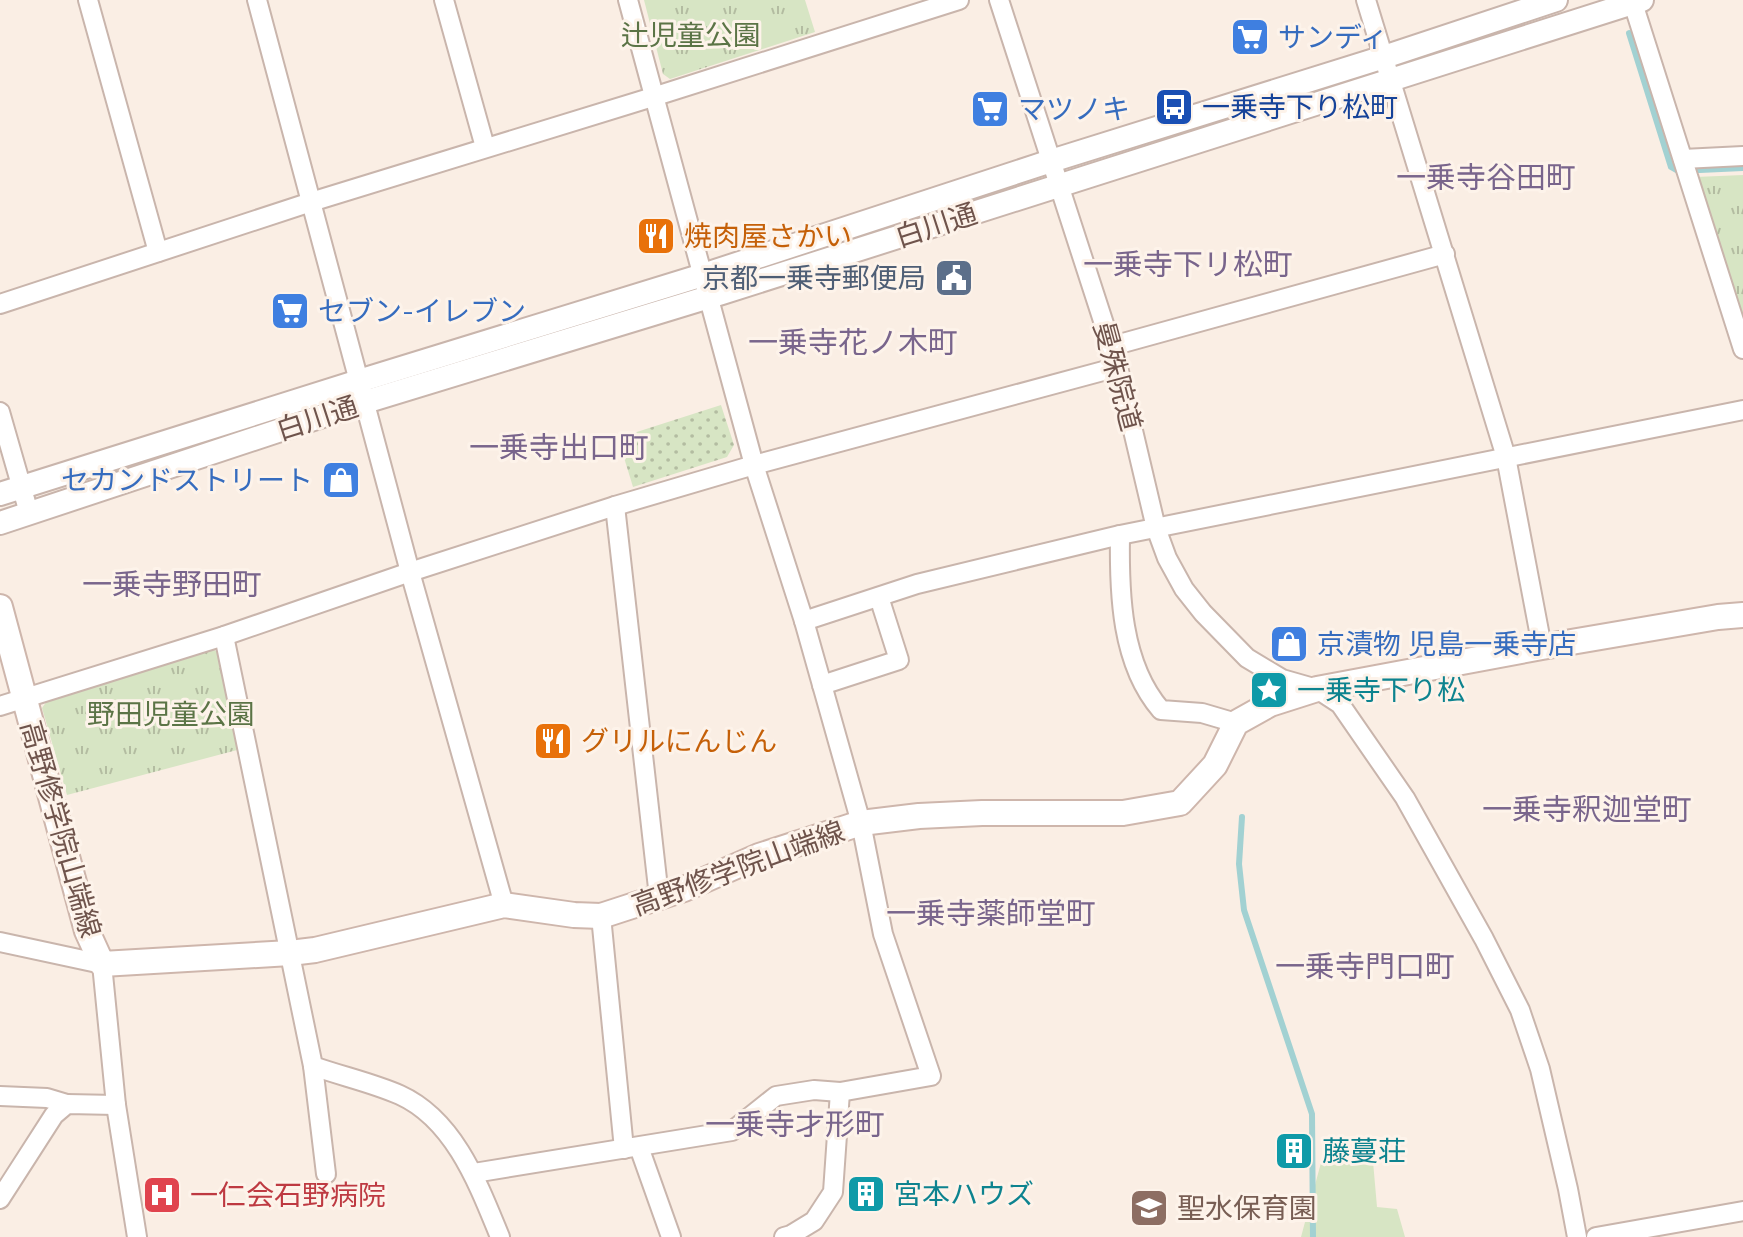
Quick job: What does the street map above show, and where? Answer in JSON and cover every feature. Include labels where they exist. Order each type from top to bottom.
[{"type":"main road","name":"高野修学院山端線","points":[[0,607],[87,931],[102,964],[315,950],[504,905],[601,916],[684,889],[759,856],[861,823],[982,813],[1123,813],[1180,803],[1215,765],[1236,723]]},
{"type":"main road","points":[[1236,723],[1270,704],[1317,689],[1542,647],[1743,615]]},
{"type":"street","points":[[88,0],[158,252]]},
{"type":"street","points":[[257,0],[410,572],[504,905]]},
{"type":"street","points":[[444,0],[485,147]]},
{"type":"street","points":[[474,1173],[732,1131],[776,1096],[814,1090],[840,1092],[931,1076],[883,934],[861,823],[804,621],[754,465],[628,0]]},
{"type":"street","points":[[0,304],[311,202],[959,0]]},
{"type":"street","name":"曼殊院道","points":[[999,0],[1112,346],[1156,528],[1167,558],[1184,589],[1203,613],[1247,658],[1282,679],[1317,689]]},
{"type":"street","points":[[1366,0],[1506,457],[1542,647]]},
{"type":"street","name":"白川通","points":[[705,286],[1051,161],[1556,0]]},
{"type":"street","points":[[1636,1],[1743,349]]},
{"type":"street","name":"白川通","points":[[11,490],[362,391],[705,286],[1059,185],[1636,1]]},
{"type":"street","points":[[1683,159],[1743,156]]},
{"type":"street","points":[[1112,346],[1445,254]]},
{"type":"street","points":[[0,706],[224,636],[615,506],[754,465],[1118,367]]},
{"type":"street","name":"白川通","points":[[0,523],[362,391]]},
{"type":"street","points":[[804,621],[931,581],[1120,535],[1743,410]]},
{"type":"street","points":[[0,412],[11,490],[29,513]]},
{"type":"street","points":[[615,506],[659,897]]},
{"type":"street","points":[[1120,535],[1121,602],[1133,661],[1149,696],[1161,710],[1202,713],[1236,723]]},
{"type":"street","points":[[822,685],[899,660],[879,597]]},
{"type":"street","points":[[224,636],[313,1066],[326,1174]]},
{"type":"street","points":[[1317,689],[1340,704],[1405,798],[1520,1010],[1543,1081],[1577,1237]]},
{"type":"street","points":[[601,916],[632,1148],[671,1237]]},
{"type":"street","points":[[0,942],[102,964],[116,1105],[137,1237]]},
{"type":"street","points":[[313,1066],[402,1096],[437,1120],[474,1173],[500,1237]]},
{"type":"street","points":[[784,1237],[814,1221],[833,1192],[840,1092]]},
{"type":"street","points":[[0,1096],[47,1098],[67,1104],[116,1105]]},
{"type":"street","points":[[0,1199],[54,1115],[67,1104]]},
{"type":"street","points":[[1596,1237],[1743,1211]]},
{"type":"green space","name":"辻児童公園","points":[[644,0],[805,0],[815,32],[670,79],[663,74]]},
{"type":"green space","points":[[1743,175],[1743,321],[1695,177]]},
{"type":"green space","points":[[721,405],[734,445],[727,457],[633,487],[618,438]]},
{"type":"green space","name":"野田児童公園","points":[[209,647],[221,654],[241,749],[67,795],[42,708],[49,698]]},
{"type":"green space","points":[[1372,1150],[1377,1207],[1397,1209],[1405,1237],[1301,1237],[1322,1159]]},
{"type":"waterway","points":[[1629,33],[1671,167],[1678,171],[1743,168]]},
{"type":"waterway","points":[[1242,817],[1239,864],[1244,910],[1312,1114],[1313,1237]]},
{"type":"place","name":"サンディ","points":[[1250,37]]},
{"type":"place","name":"一乗寺下り松町","points":[[1174,107]]},
{"type":"place","name":"マツノキ","points":[[990,109]]},
{"type":"place","name":"焼肉屋さかい","points":[[656,236]]},
{"type":"place","name":"京都一乗寺郵便局","points":[[954,278]]},
{"type":"place","name":"セブン-イレブン","points":[[290,311]]},
{"type":"place","name":"セカンドストリート","points":[[341,480]]},
{"type":"place","name":"京漬物 児島一乗寺店","points":[[1289,644]]},
{"type":"place","name":"一乗寺下り松","points":[[1269,690]]},
{"type":"place","name":"グリルにんじん","points":[[553,741]]},
{"type":"place","name":"藤蔓荘","points":[[1294,1151]]},
{"type":"place","name":"宮本ハウズ","points":[[866,1194]]},
{"type":"place","name":"一仁会石野病院","points":[[162,1195]]},
{"type":"place","name":"聖水保育園","points":[[1149,1208]]},
{"type":"district","name":"一乗寺谷田町","points":[[1486,178]]},
{"type":"district","name":"一乗寺下リ松町","points":[[1188,265]]},
{"type":"district","name":"一乗寺花ノ木町","points":[[853,343]]},
{"type":"district","name":"一乗寺出口町","points":[[559,448]]},
{"type":"district","name":"一乗寺野田町","points":[[172,585]]},
{"type":"district","name":"一乗寺釈迦堂町","points":[[1587,810]]},
{"type":"district","name":"一乗寺薬師堂町","points":[[991,914]]},
{"type":"district","name":"一乗寺門口町","points":[[1365,967]]},
{"type":"district","name":"一乗寺才形町","points":[[795,1125]]}]
